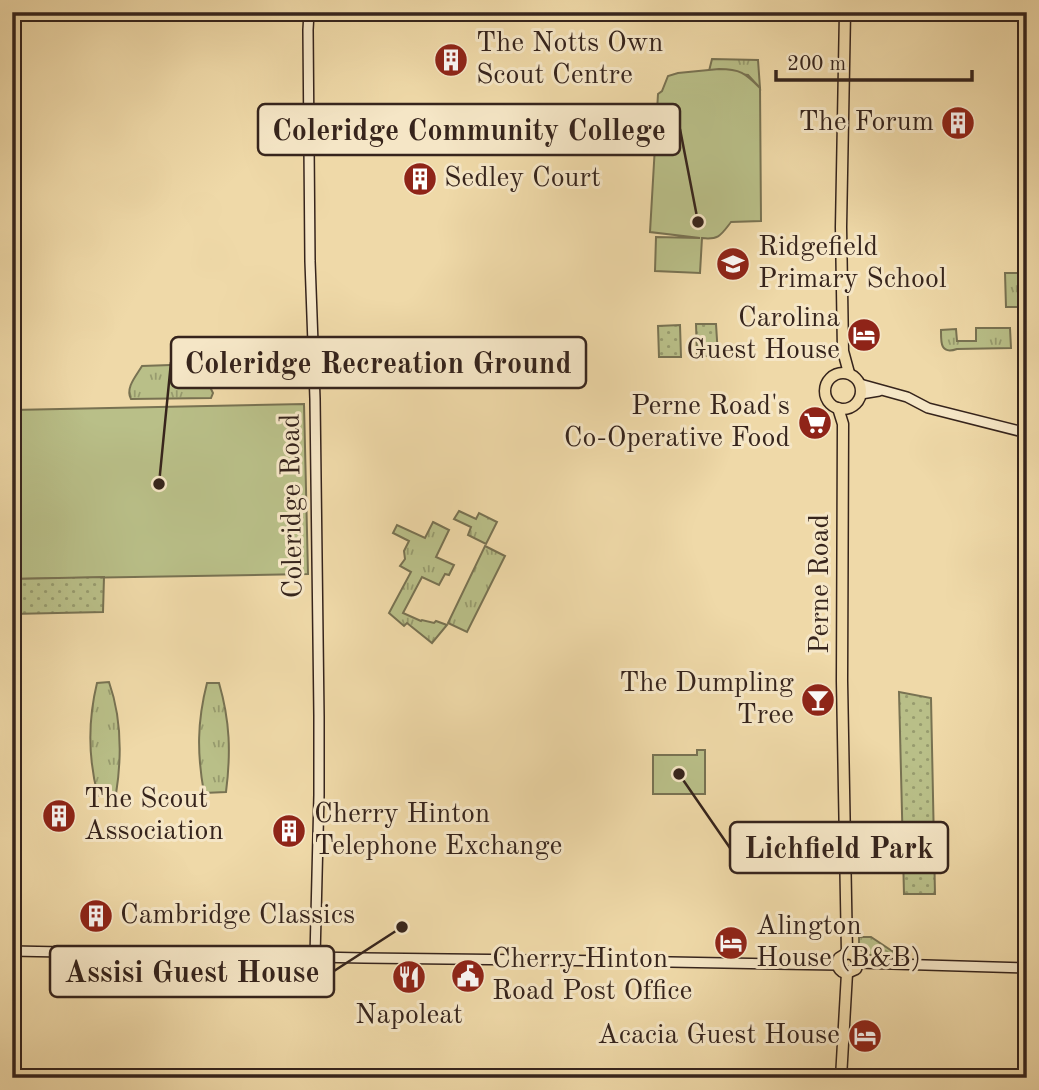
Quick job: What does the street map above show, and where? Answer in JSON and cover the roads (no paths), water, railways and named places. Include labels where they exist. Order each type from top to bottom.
[{"type":"main road","points":[[843,373],[841,226],[845,12]]},
{"type":"main road","points":[[843,408],[828,402],[825,391],[828,380],[843,373],[854,376],[861,389]]},
{"type":"main road","name":"Perne Road","points":[[847,953],[842,681],[843,408],[857,403],[861,389]]},
{"type":"main road","points":[[847,953],[854,955],[858,963],[856,970],[847,974],[841,971],[838,965],[839,958],[847,953]]},
{"type":"main road","points":[[841,1078],[847,974]]},
{"type":"street","name":"Coleridge Road","points":[[309,12],[309,235],[315,399],[319,782],[316,957]]},
{"type":"street","points":[[861,389],[885,390],[928,408],[1027,433]]},
{"type":"street","points":[[12,950],[838,965]]},
{"type":"street","points":[[858,963],[1027,968]]},
{"type":"place","name":"The Notts Own Scout Centre","points":[[451,60]]},
{"type":"place","name":"The Forum","points":[[958,123]]},
{"type":"place","name":"Sedley Court","points":[[420,179]]},
{"type":"place","name":"Coleridge Community College","points":[[698,222]]},
{"type":"place","name":"Ridgefield Primary School","points":[[733,264]]},
{"type":"place","name":"Carolina Guest House","points":[[864,335]]},
{"type":"place","name":"Perne Road's Co-Operative Food","points":[[815,423]]},
{"type":"place","name":"Coleridge Recreation Ground","points":[[159,484]]},
{"type":"place","name":"The Dumpling Tree","points":[[818,700]]},
{"type":"place","name":"Lichfield Park","points":[[679,774]]},
{"type":"place","name":"The Scout Association","points":[[59,816]]},
{"type":"place","name":"Cherry Hinton Telephone Exchange","points":[[289,831]]},
{"type":"place","name":"Cambridge Classics","points":[[96,916]]},
{"type":"place","name":"Assisi Guest House","points":[[402,927]]},
{"type":"place","name":"Alington House (B&B)","points":[[731,943]]},
{"type":"place","name":"Cherry Hinton Road Post Office","points":[[468,976]]},
{"type":"place","name":"Napoleat","points":[[409,977]]},
{"type":"place","name":"Acacia Guest House","points":[[865,1036]]}]
